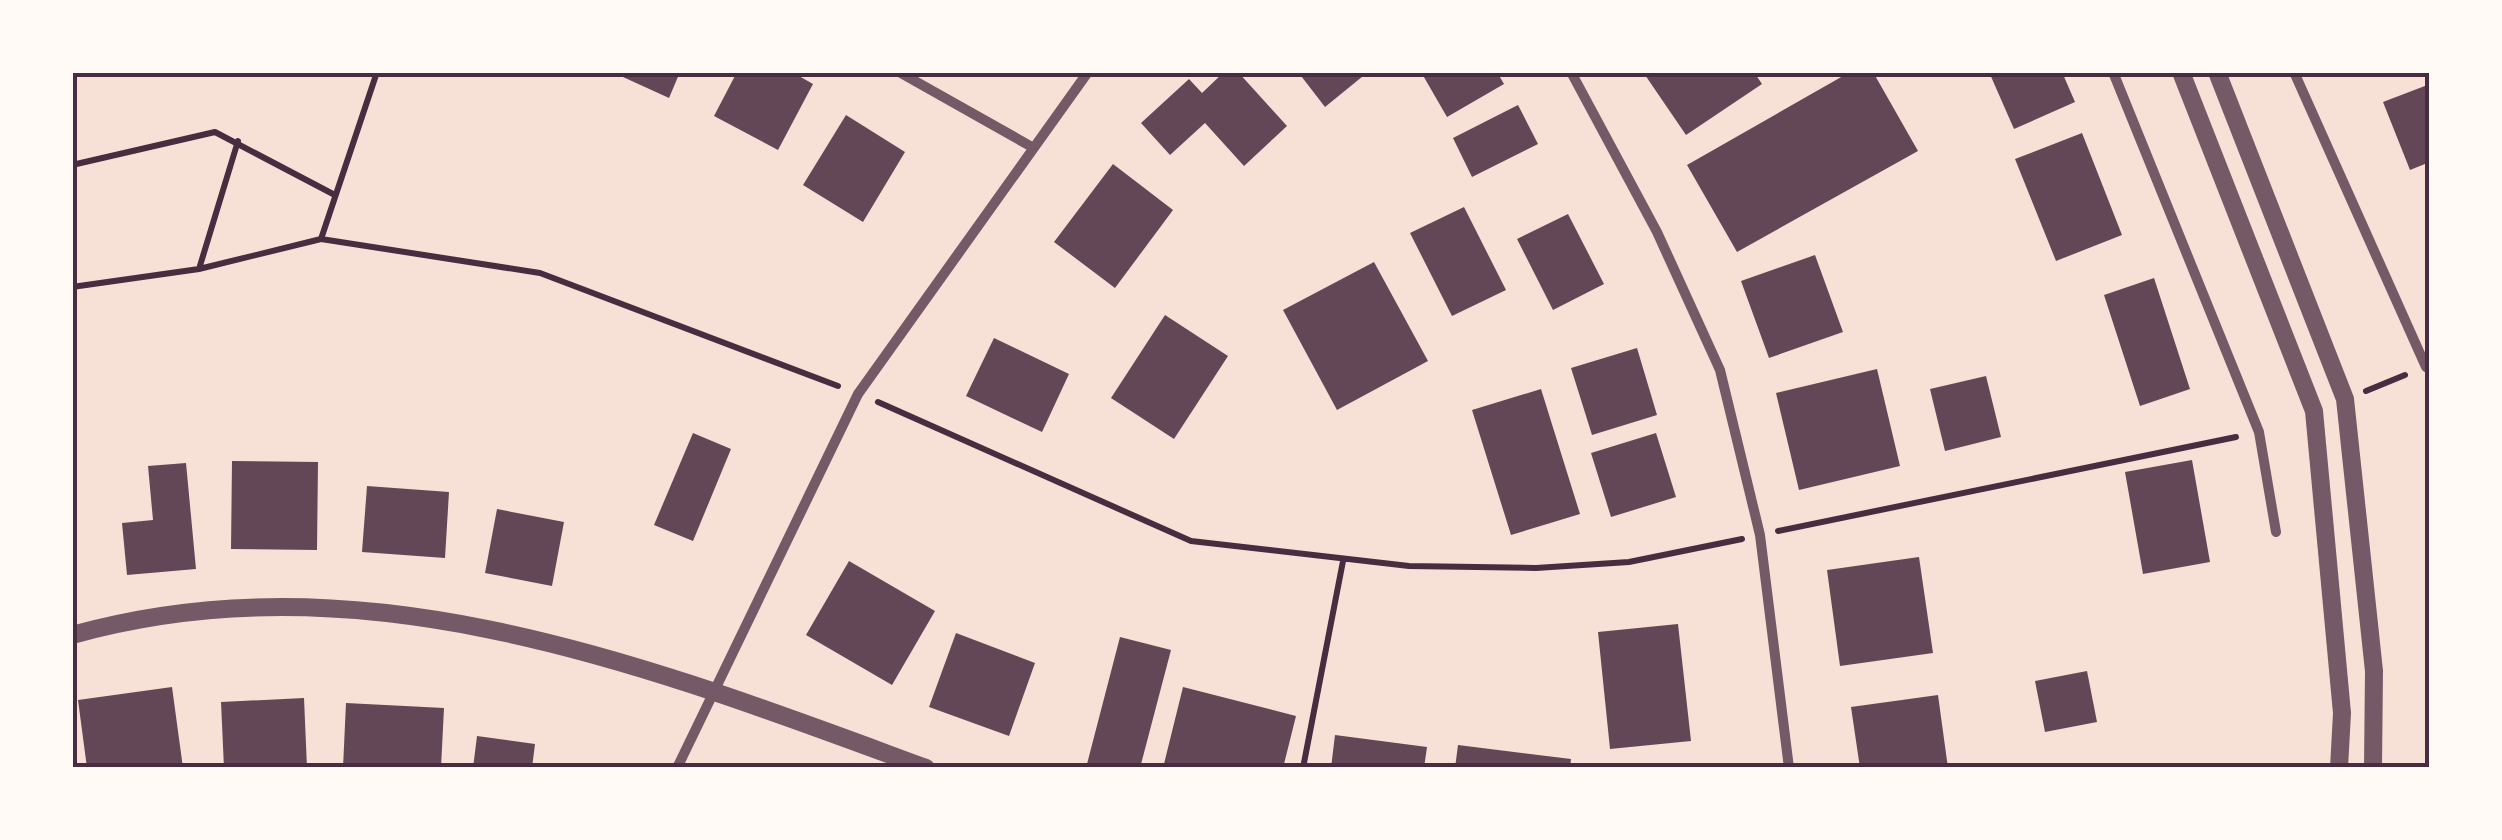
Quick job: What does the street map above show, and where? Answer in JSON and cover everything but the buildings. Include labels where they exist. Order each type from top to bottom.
[{"type":"street","points":[[898,72],[1032,147]]},
{"type":"street","points":[[677,768],[711,689],[858,394],[1088,72]]},
{"type":"street","points":[[1571,72],[1657,232],[1720,370],[1760,535],[1789,768]]},
{"type":"street","points":[[2113,72],[2259,432],[2276,532]]},
{"type":"street","points":[[2182,72],[2314,412],[2342,713],[2339,768]]},
{"type":"street","points":[[2217,72],[2345,399],[2374,670],[2373,768]]},
{"type":"street","points":[[2294,72],[2426,367]]},
{"type":"street","points":[[72,635],[106,626],[251,608],[395,610],[490,628],[711,689],[926,768]]},
{"type":"path","points":[[321,239],[376,72]]},
{"type":"path","points":[[72,164],[215,132],[334,194]]},
{"type":"path","points":[[199,269],[238,141]]},
{"type":"path","points":[[72,287],[199,269],[321,239],[540,273],[858,394],[1191,541],[1410,566],[1536,568],[1629,562],[2259,432]]},
{"type":"path","points":[[1302,768],[1343,560]]}]
